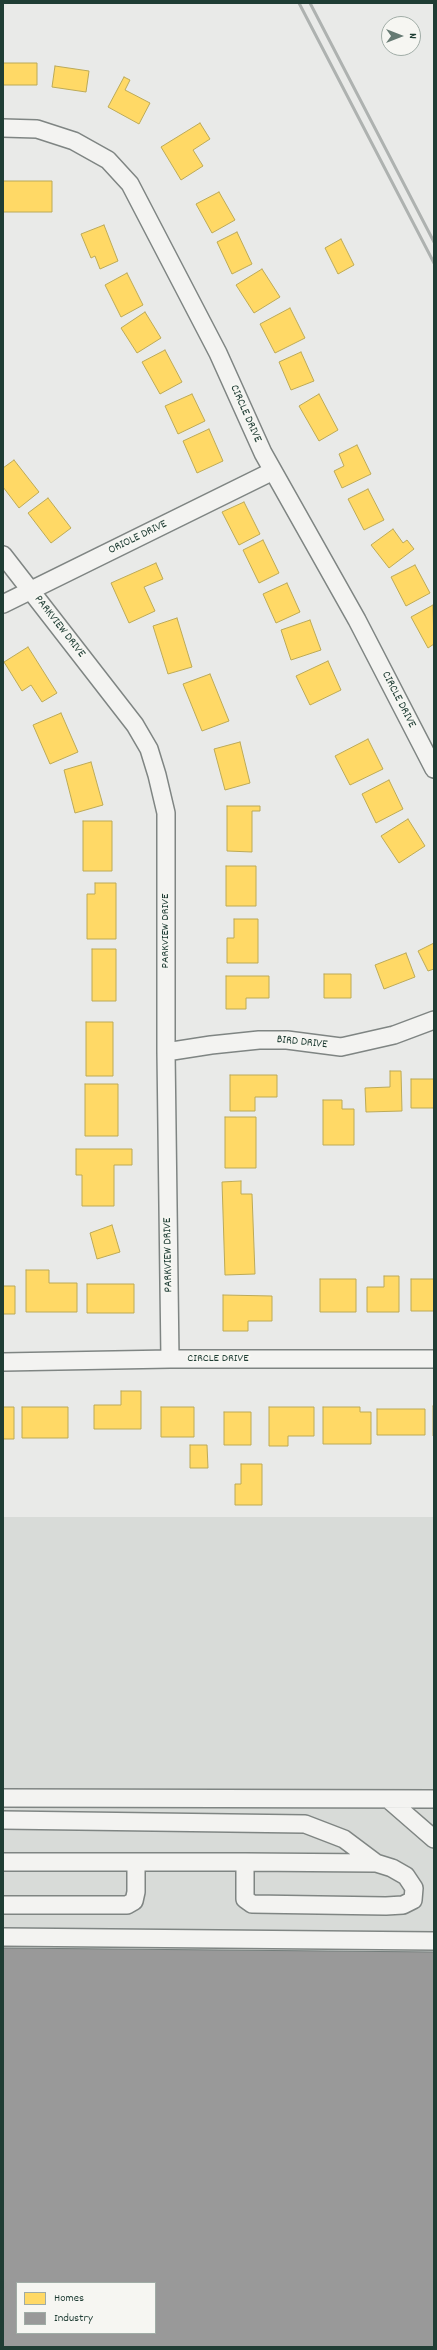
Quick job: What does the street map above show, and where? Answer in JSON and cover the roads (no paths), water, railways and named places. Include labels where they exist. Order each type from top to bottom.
[{"type":"street","name":"CIRCLE DRIVE","points":[[3,128],[37,129],[74,141],[108,160],[130,184],[218,353],[273,471],[356,620],[434,769]]},
{"type":"street","name":"ORIOLE DRIVE","points":[[3,604],[273,471]]},
{"type":"street","name":"PARKVIEW DRIVE","points":[[3,555],[135,725],[148,749],[157,775],[166,813],[166,1052],[170,1359]]},
{"type":"street","name":"BIRD DRIVE","points":[[166,1052],[259,1040],[287,1040],[341,1047],[394,1035],[434,1020]]},
{"type":"street","name":"CIRCLE DRIVE","points":[[3,1362],[170,1359],[434,1359]]},
{"type":"street","points":[[3,1798],[434,1799]]},
{"type":"street","points":[[388,1799],[434,1839]]},
{"type":"street","points":[[3,1820],[305,1824],[344,1839],[376,1863]]},
{"type":"street","points":[[3,1862],[244,1862],[376,1863],[392,1868],[406,1876],[414,1888],[413,1900],[403,1905],[386,1906],[252,1904],[245,1899],[244,1862]]},
{"type":"street","points":[[3,1905],[127,1905],[134,1901],[136,1892],[136,1862]]},
{"type":"street","points":[[3,1937],[434,1941]]},
{"type":"railway","points":[[299,3],[434,263]]},
{"type":"railway","points":[[310,3],[434,242]]}]
